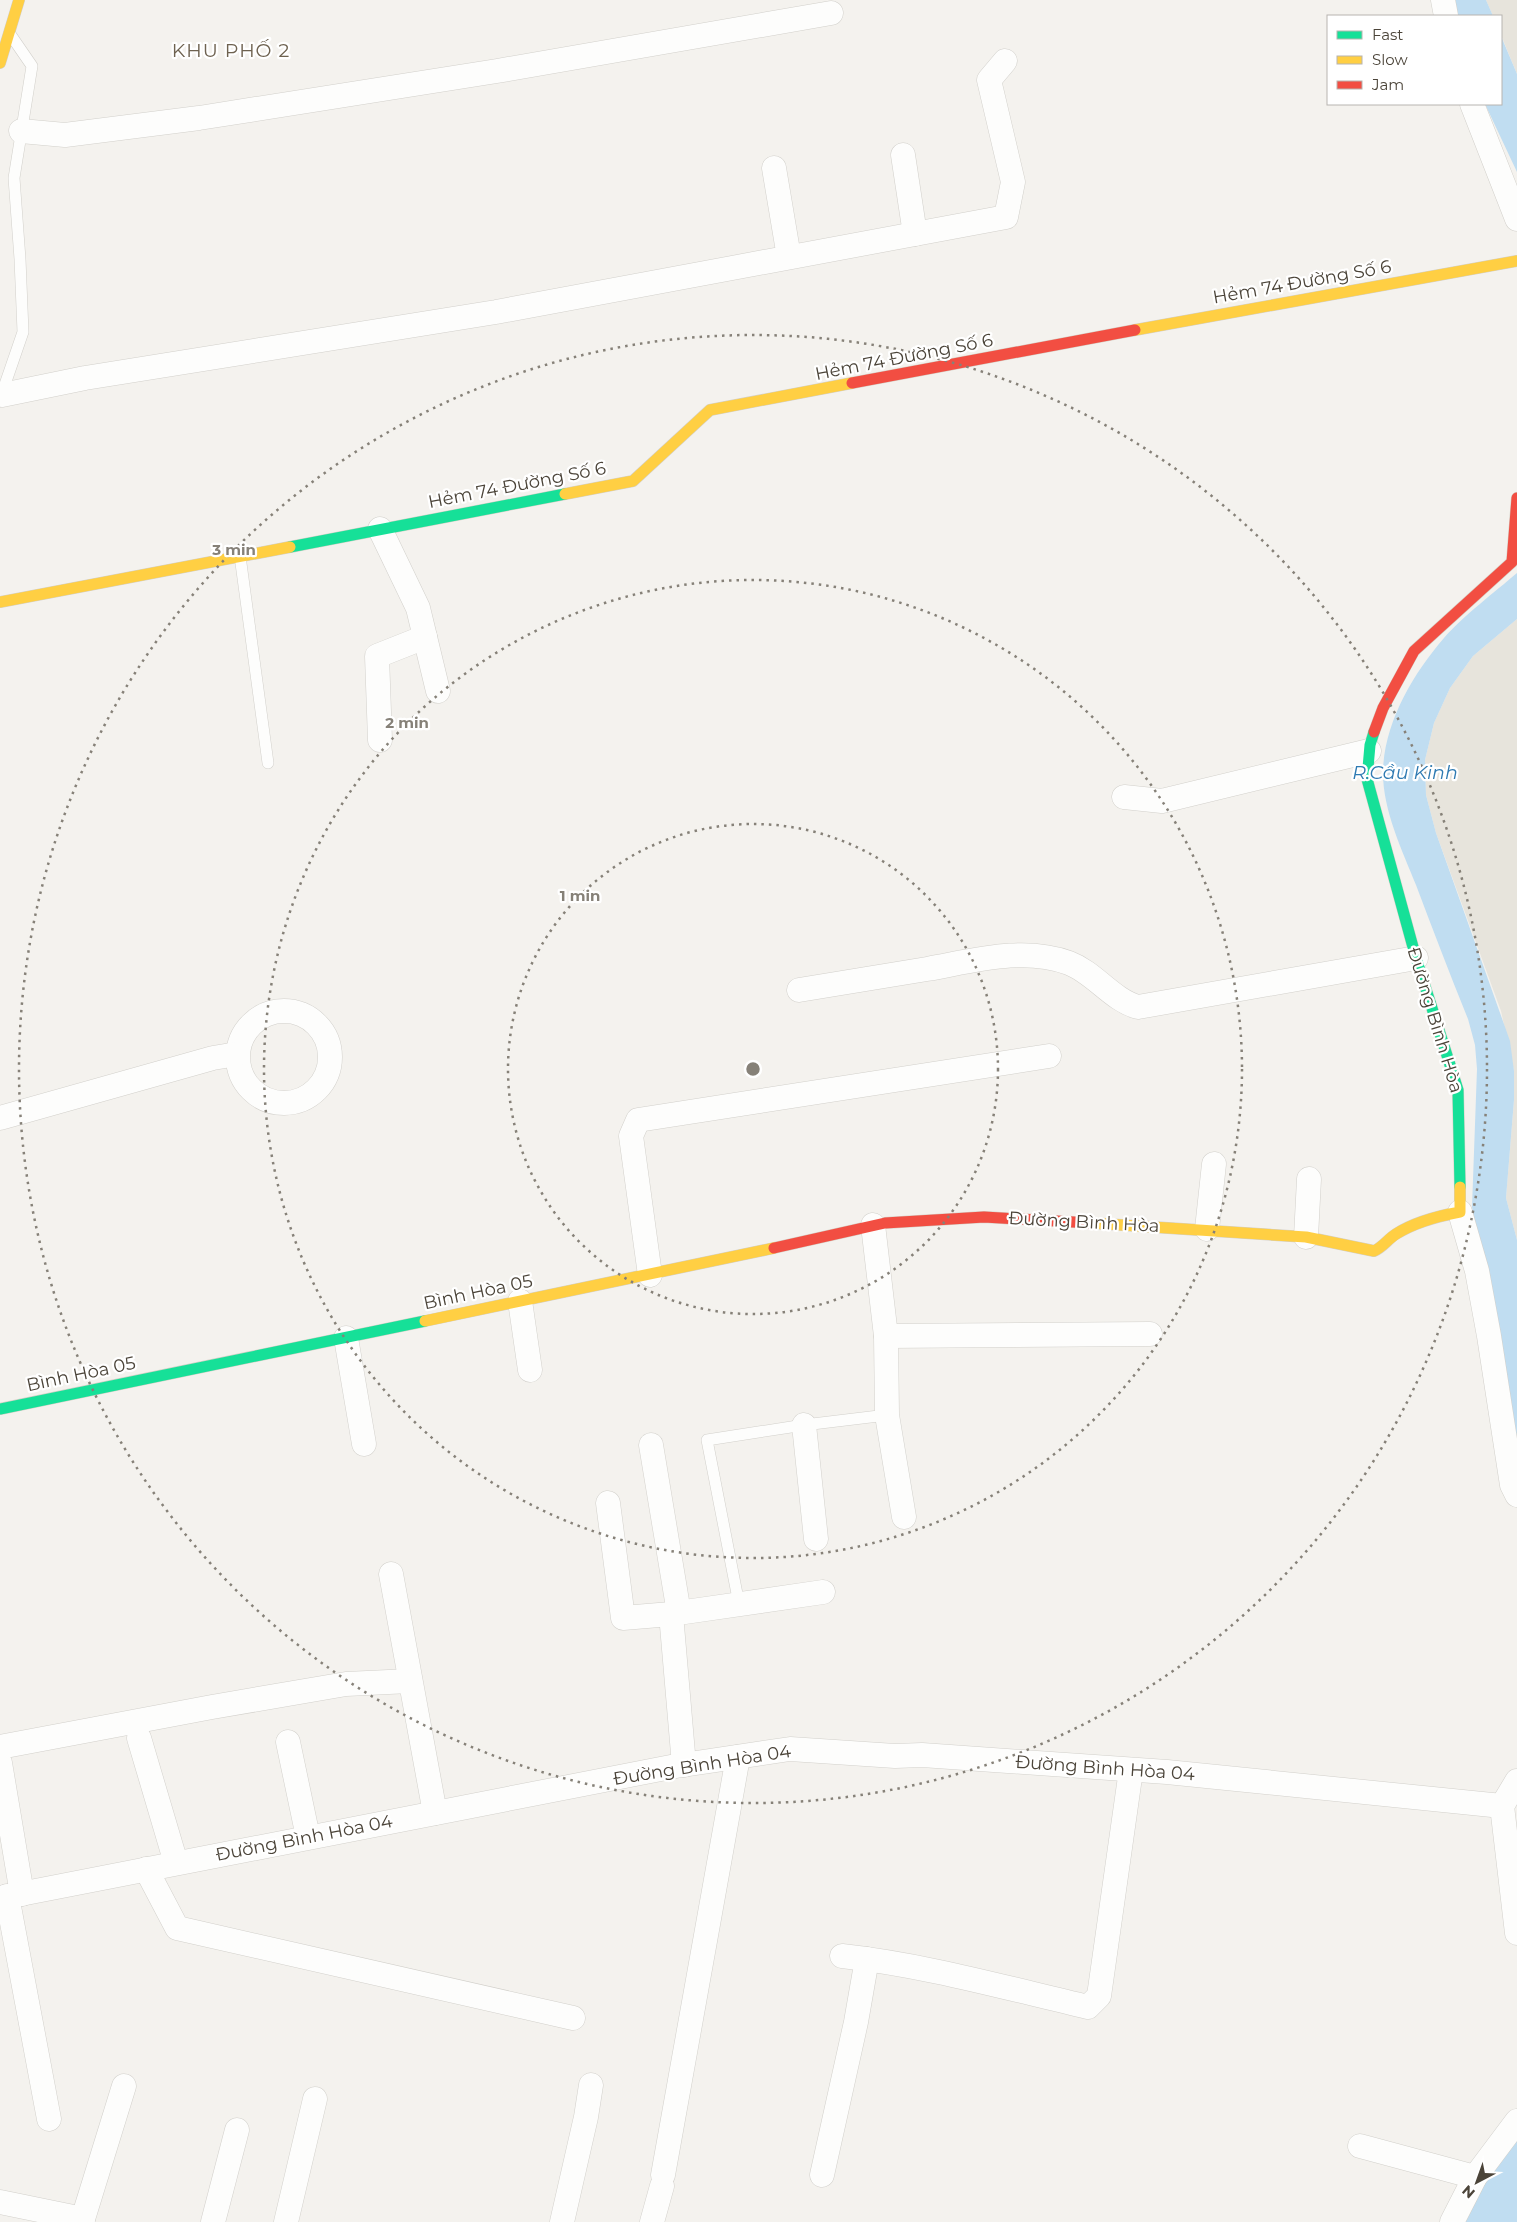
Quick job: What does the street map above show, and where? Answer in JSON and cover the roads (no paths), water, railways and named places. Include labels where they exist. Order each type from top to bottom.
[{"type":"street","points":[[0,63],[4,25],[19,0]]},
{"type":"street","points":[[1442,0],[1446,15]]},
{"type":"street","points":[[21,131],[65,135],[199,118],[507,70],[831,13]]},
{"type":"street","points":[[1,396],[85,378],[496,312],[1006,217],[1013,182],[989,80],[1005,60]]},
{"type":"street","points":[[1472,105],[1517,219]]},
{"type":"street","points":[[903,155],[915,234]]},
{"type":"street","points":[[774,168],[789,257]]},
{"type":"street","name":"Hẻm 74 Đường Số 6","points":[[0,602],[633,481],[710,410],[1281,303],[1517,261]]},
{"type":"street","name":"Đường Bình Hòa","points":[[964,1218],[984,1217],[1207,1229],[1306,1237],[1374,1251],[1379,1250],[1396,1235],[1441,1214],[1460,1212],[1458,1090],[1416,958],[1367,779],[1370,751],[1383,708],[1414,651],[1512,562],[1515,504],[1517,498]]},
{"type":"street","points":[[380,529],[418,608],[438,691]]},
{"type":"street","points":[[380,740],[376,656],[425,637]]},
{"type":"street","points":[[1124,797],[1162,801],[1370,751]]},
{"type":"street","points":[[799,990],[1014,954],[1050,958],[1069,963],[1093,976],[1123,1002],[1138,1007],[1416,958]]},
{"type":"street","points":[[0,1118],[213,1058],[237,1054]]},
{"type":"street","points":[[650,1275],[632,1136],[638,1120],[1049,1056]]},
{"type":"street","points":[[1207,1229],[1214,1164]]},
{"type":"street","points":[[1306,1237],[1308,1179]]},
{"type":"street","points":[[1460,1212],[1477,1271],[1512,1485],[1517,1495]]},
{"type":"street","name":"Bình Hòa 05","points":[[0,1409],[650,1275],[873,1225],[964,1218]]},
{"type":"street","points":[[873,1225],[886,1336],[886,1415],[904,1517]]},
{"type":"street","points":[[520,1301],[530,1370]]},
{"type":"street","points":[[886,1336],[1150,1334]]},
{"type":"street","points":[[346,1338],[364,1444]]},
{"type":"street","points":[[804,1425],[816,1539]]},
{"type":"street","points":[[651,1445],[675,1614],[684,1765]]},
{"type":"street","points":[[608,1503],[624,1618],[675,1614],[823,1592]]},
{"type":"street","points":[[391,1574],[435,1813]]},
{"type":"street","points":[[0,1747],[193,1710],[346,1684],[410,1681]]},
{"type":"street","points":[[139,1738],[176,1863]]},
{"type":"street","points":[[288,1742],[308,1837]]},
{"type":"street","name":"Đường Bình Hòa 04","points":[[10,1896],[684,1765],[790,1749],[895,1756],[922,1755],[1167,1772],[1502,1806]]},
{"type":"street","points":[[652,2222],[662,2180],[738,1757]]},
{"type":"street","points":[[0,1763],[10,1896],[49,2119]]},
{"type":"street","points":[[842,1956],[941,1972],[1088,2007],[1099,1996],[1130,1770]]},
{"type":"street","points":[[1517,1781],[1502,1806],[1517,1933]]},
{"type":"street","points":[[146,1869],[177,1928],[573,2018]]},
{"type":"street","points":[[822,2175],[856,2022],[867,1959]]},
{"type":"street","points":[[562,2222],[592,2085]]},
{"type":"street","points":[[0,2202],[82,2220],[124,2086]]},
{"type":"street","points":[[286,2222],[315,2099]]},
{"type":"street","points":[[1452,2222],[1475,2177],[1517,2121]]},
{"type":"street","points":[[213,2222],[237,2130]]},
{"type":"street","points":[[1360,2146],[1475,2177]]},
{"type":"lane","points":[[1,396],[23,332],[14,178],[32,66],[4,25]]},
{"type":"lane","points":[[240,556],[268,763]]},
{"type":"lane","points":[[739,1604],[707,1440],[886,1415]]},
{"type":"water","points":[[1453,0],[1486,0],[1493,15],[1457,15]]},
{"type":"water","points":[[1502,38],[1517,74],[1517,172],[1485,105],[1502,105]]},
{"type":"water","name":"R.Cầu Kinh","points":[[1517,573],[1517,619],[1473,656],[1450,688],[1434,723],[1425,760],[1426,795],[1436,833],[1510,1041],[1514,1071],[1514,1100],[1506,1198],[1517,1240],[1517,1468],[1472,1207],[1477,1069],[1475,1045],[1468,1019],[1399,844],[1389,814],[1383,770],[1389,734],[1395,716],[1422,667],[1452,630]]},
{"type":"water","points":[[1517,2131],[1517,2222],[1461,2222]]},
{"type":"district","name":"KHU PHỐ 2","points":[[231,50]]}]
